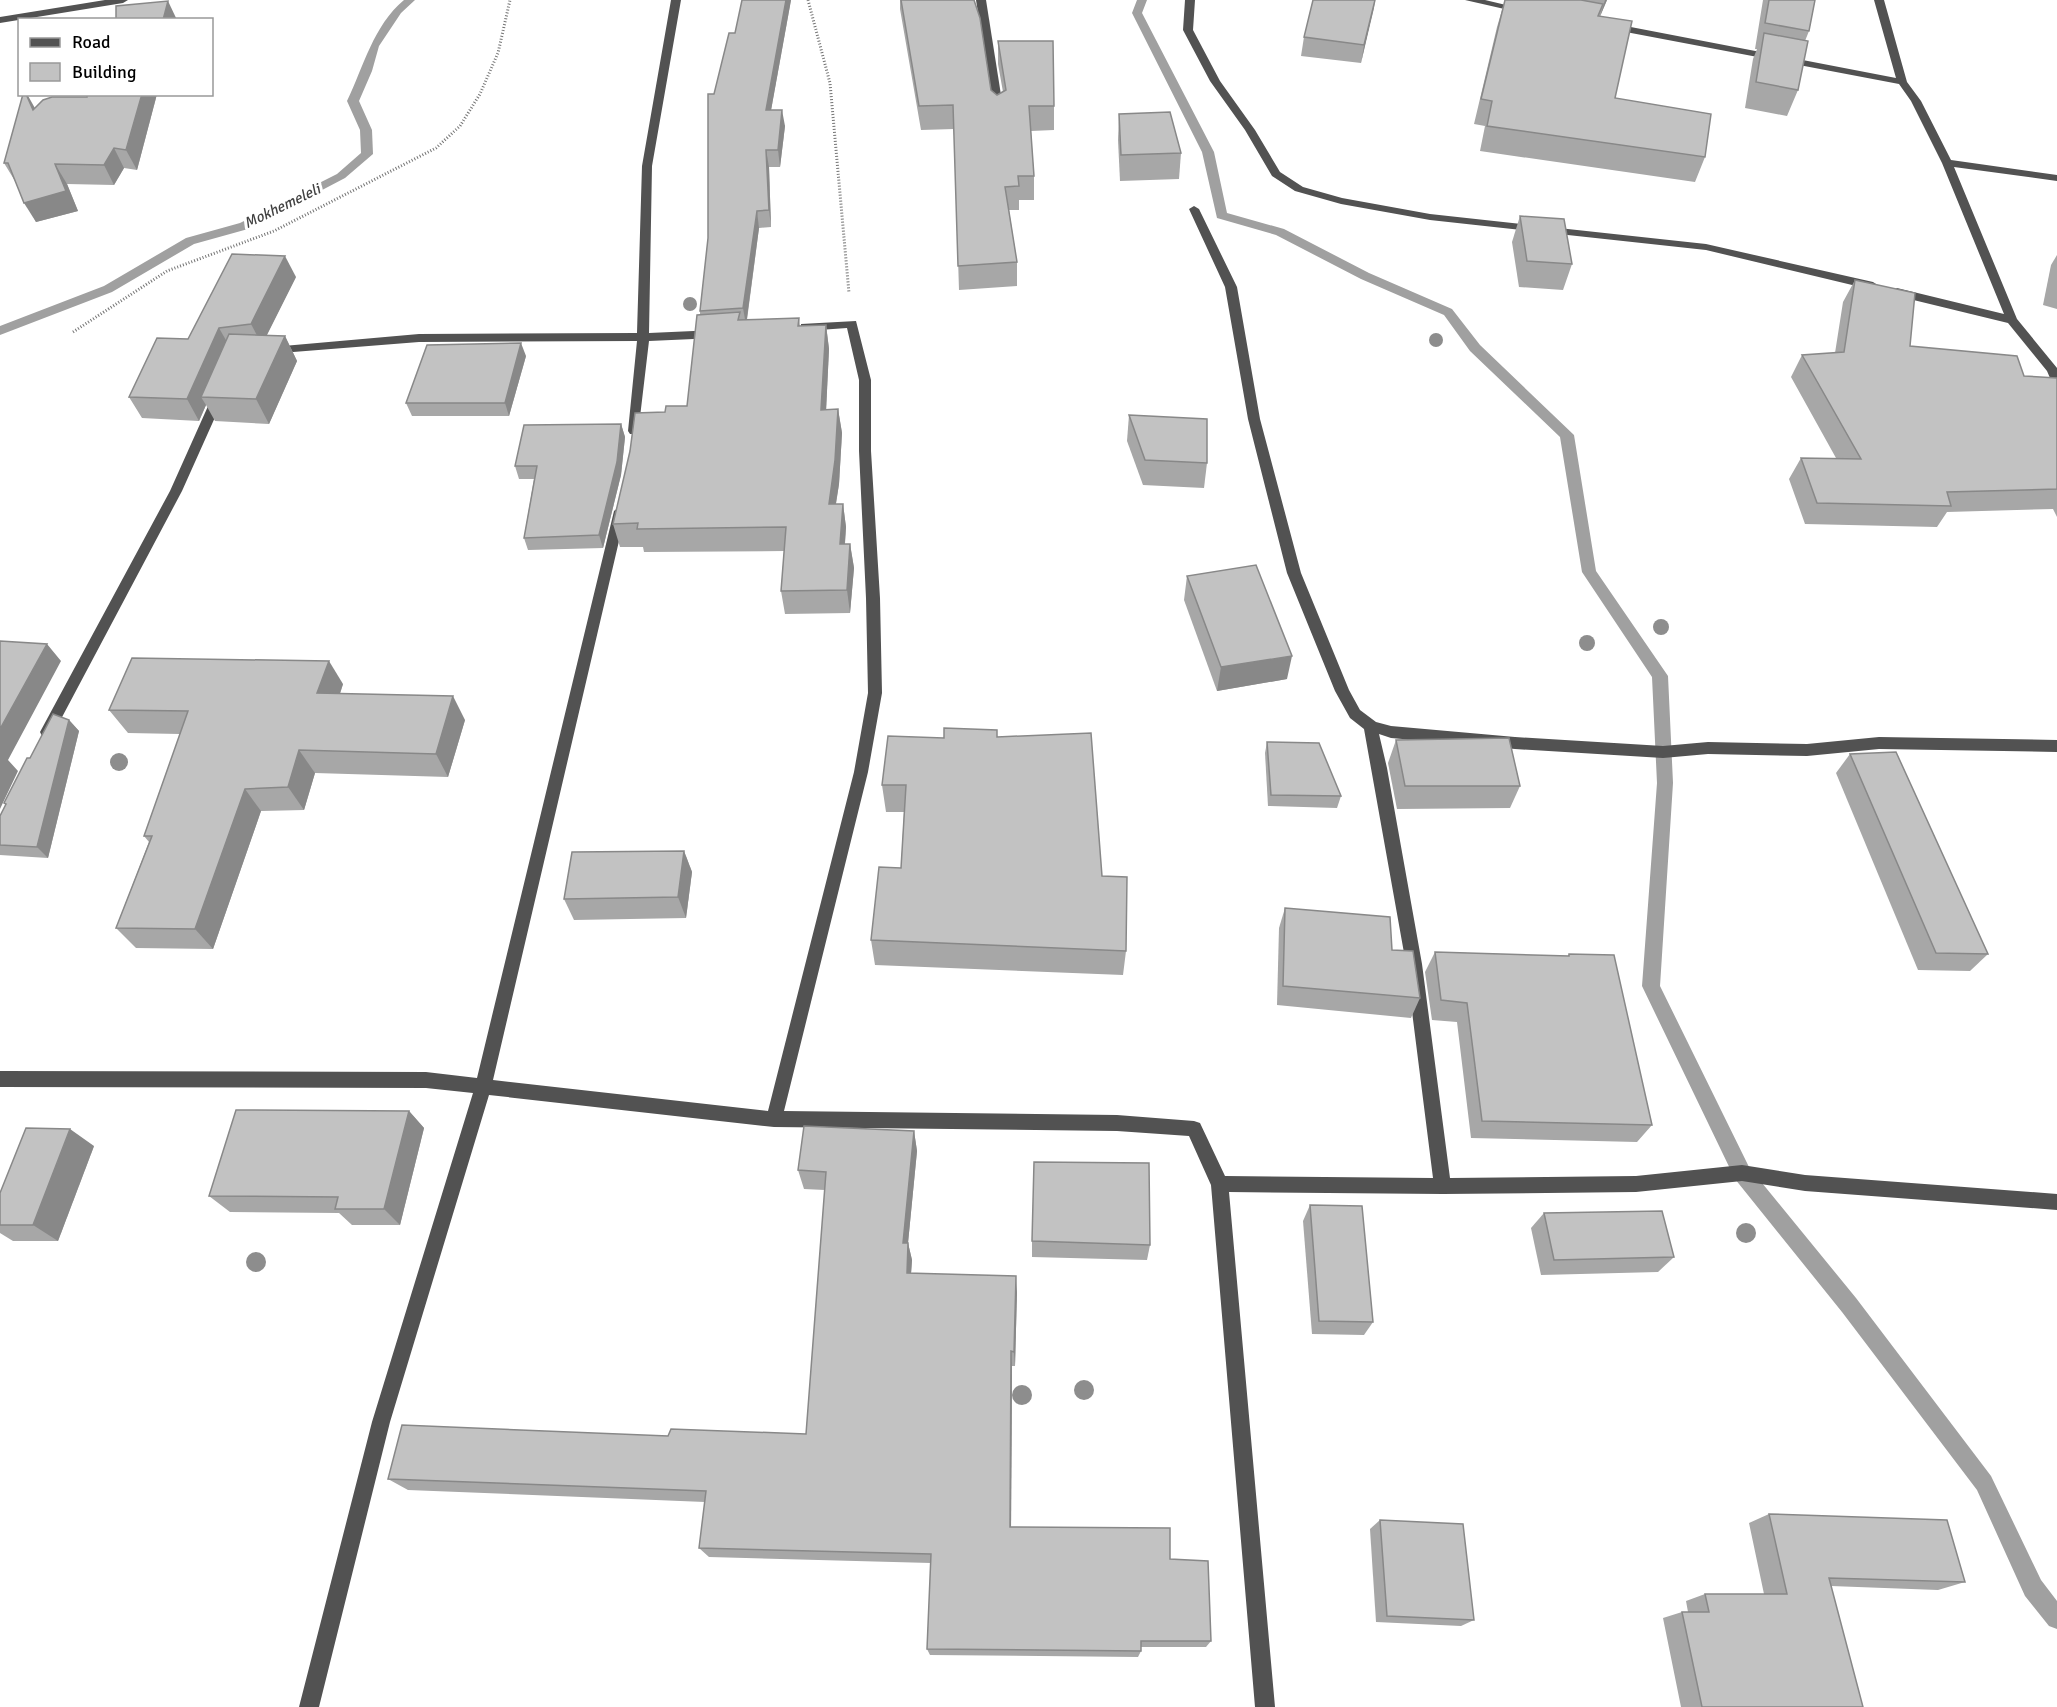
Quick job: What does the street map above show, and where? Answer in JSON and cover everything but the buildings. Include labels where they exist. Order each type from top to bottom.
[{"type":"street","points":[[0,20],[123,0]]},
{"type":"street","points":[[632,443],[643,337],[647,166],[676,0]]},
{"type":"street","points":[[981,0],[999,114]]},
{"type":"street","points":[[1190,0],[1188,30],[1215,81],[1250,130],[1276,174],[1299,189],[1341,201],[1430,217],[1706,247],[2012,320]]},
{"type":"street","points":[[1470,0],[1528,11]]},
{"type":"street","points":[[1879,0],[1902,82],[1916,101],[1947,163],[2012,320],[2055,375]]},
{"type":"street","points":[[1594,23],[1902,82]]},
{"type":"street","points":[[1947,163],[2057,178]]},
{"type":"street","points":[[1194,209],[1231,287],[1254,420],[1294,573],[1342,691],[1355,714],[1371,726],[1391,732],[1515,743],[1664,752],[1708,748],[1807,750],[1879,743],[2057,746]]},
{"type":"street","points":[[774,1119],[861,772],[875,693],[873,598],[865,451],[865,380],[852,324],[796,328]]},
{"type":"street","points":[[260,351],[419,338],[643,337],[730,333]]},
{"type":"street","points":[[41,745],[82,664],[176,491],[223,385]]},
{"type":"street","points":[[309,1707],[381,1422],[483,1086],[623,497]]},
{"type":"street","points":[[1371,726],[1414,964],[1443,1186]]},
{"type":"street","points":[[0,1078],[426,1080],[774,1119],[1117,1123],[1194,1129],[1220,1184],[1265,1707]]},
{"type":"street","points":[[1220,1184],[1443,1186],[1636,1184],[1742,1173],[1805,1183],[2057,1202]]},
{"type":"path","points":[[73,332],[167,271],[274,231],[436,148],[460,126],[480,94],[498,53],[510,0]]},
{"type":"path","points":[[808,0],[830,83],[852,324]]},
{"type":"waterway","name":"Mokhemeleli","points":[[0,331],[108,289],[190,241],[244,226],[341,176],[367,154],[366,130],[353,101],[367,71],[374,46],[397,11],[410,0]]},
{"type":"waterway","points":[[1142,0],[1137,13],[1208,152],[1221,215],[1280,232],[1365,276],[1448,312],[1475,348],[1567,435],[1589,572],[1660,676],[1665,783],[1651,986],[1742,1173],[1849,1305],[1984,1483],[2033,1588],[2057,1618]]}]
